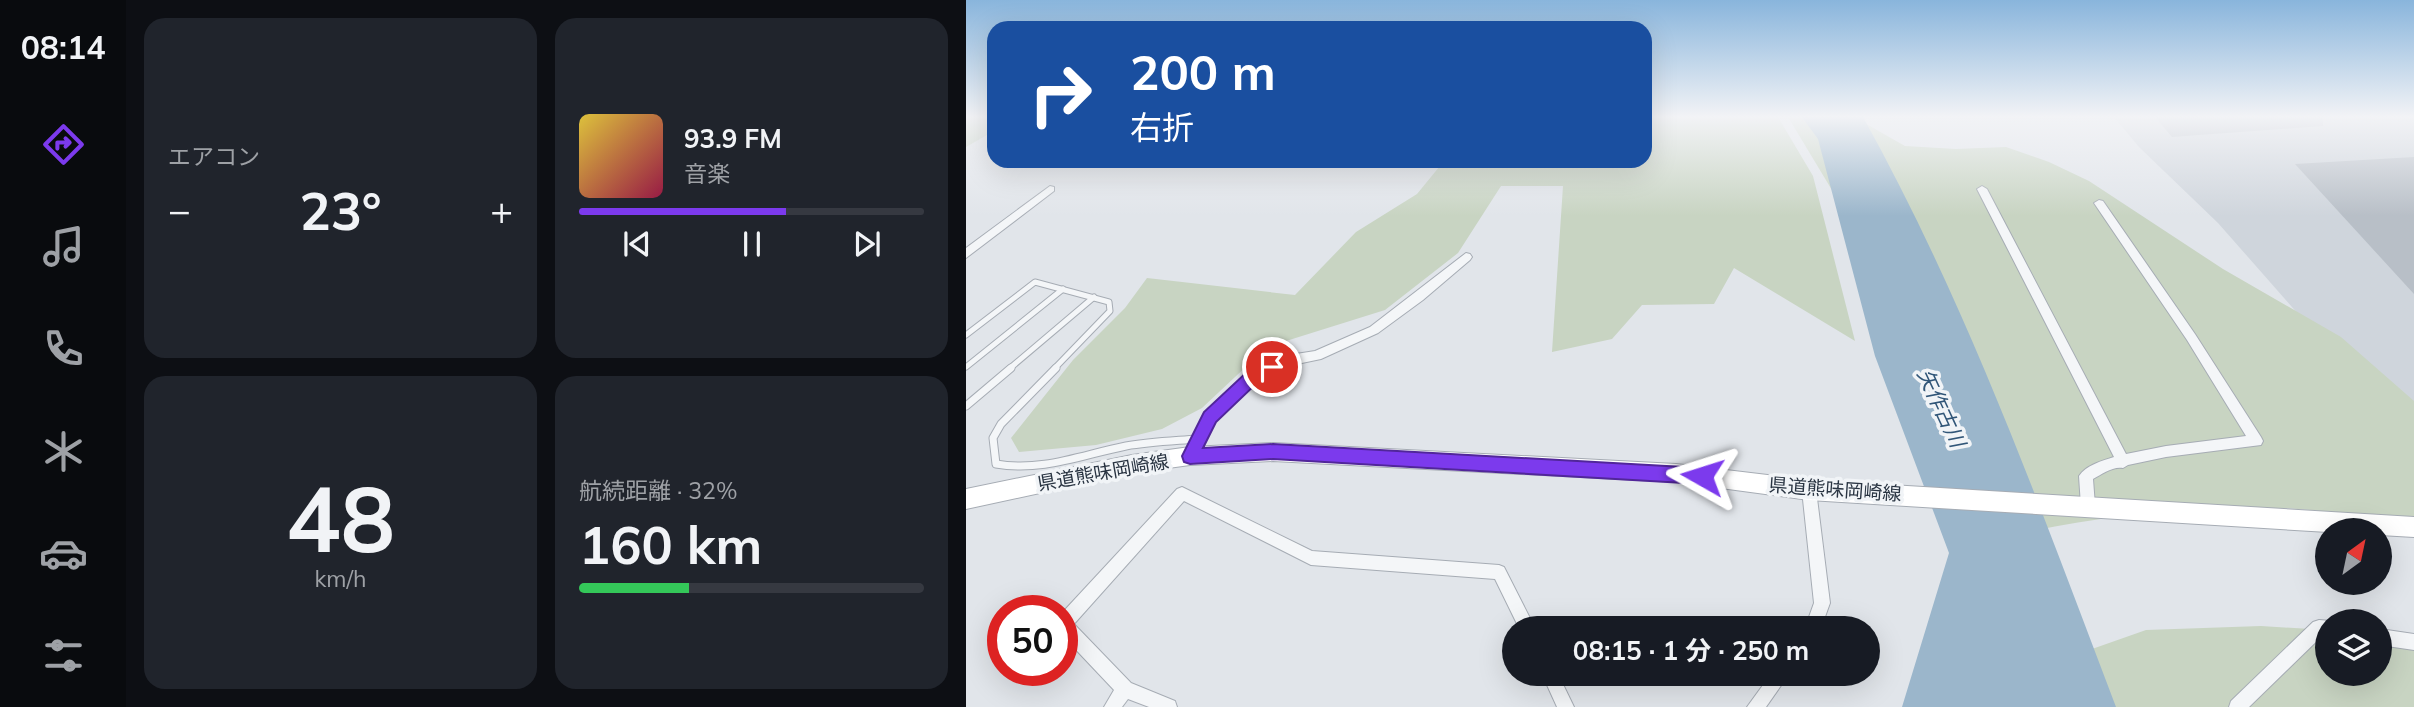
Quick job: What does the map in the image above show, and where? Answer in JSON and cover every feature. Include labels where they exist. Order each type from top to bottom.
[{"type":"main road","name":"県道熊味岡崎線","points":[[966,499],[1132,464],[1195,447],[1676,473],[1809,490],[2414,527]]},
{"type":"street","points":[[966,254],[1050,189]]},
{"type":"street","points":[[1982,189],[2123,462]]},
{"type":"street","points":[[2088,506],[2086,475],[2095,468],[2148,454],[2256,440],[2191,337],[2099,203]]},
{"type":"street","points":[[1195,447],[1210,417],[1255,375],[1296,359],[1317,356],[1374,330],[1401,312],[1466,257]]},
{"type":"street","points":[[1809,490],[1822,603],[1817,616]]},
{"type":"street","points":[[1169,707],[1125,689],[1063,624],[1182,493],[1311,558],[1499,572],[1521,616]]},
{"type":"street","points":[[2237,707],[2315,632]]},
{"type":"street","points":[[2392,639],[2414,642]]},
{"type":"street","points":[[1556,686],[1566,707]]},
{"type":"street","points":[[1755,707],[1772,686]]},
{"type":"street","points":[[1112,707],[1125,689]]},
{"type":"lane","points":[[966,335],[1035,282],[1109,302],[1110,311],[1001,424],[993,438],[996,464],[1013,469],[1043,466],[1128,446],[1195,447]]},
{"type":"lane","points":[[966,368],[1063,289]]},
{"type":"lane","points":[[966,406],[1094,297]]},
{"type":"shaded area","points":[[2142,150],[2414,150],[2414,416],[2352,375],[2218,223]]},
{"type":"green space","points":[[1652,150],[1798,150],[1813,176],[1855,341],[1734,268],[1714,304],[1642,305],[1612,339],[1552,352],[1563,186],[1501,186],[1458,253],[1385,310],[1267,347],[1202,408],[1162,429],[1096,445],[1019,452],[1011,438],[1073,360],[1125,308],[1147,278],[1295,295],[1356,232],[1417,194],[1438,168],[1652,168]]},
{"type":"green space","points":[[1808,150],[2015,150],[2049,162],[2089,181],[2223,269],[2341,337],[2414,401],[2414,523],[2404,525],[2392,523],[2392,518],[2362,518],[2311,510],[2227,508],[2121,516],[2017,534],[1862,240]]},
{"type":"green space","points":[[2261,626],[2315,629],[2315,686],[2392,686],[2392,633],[2414,634],[2414,707],[2012,707],[2075,655],[2146,630]]},
{"type":"water","name":"矢作古川","points":[[1821,150],[1881,150],[1901,188],[1969,333],[2000,407],[2116,707],[1902,707],[1949,553],[1875,356]]},
{"type":"building","points":[[2414,157],[2414,294],[2295,164]]},
{"type":"route","points":[[1272,367],[1255,375],[1210,417],[1190,456],[1273,452],[1702,476]]}]
